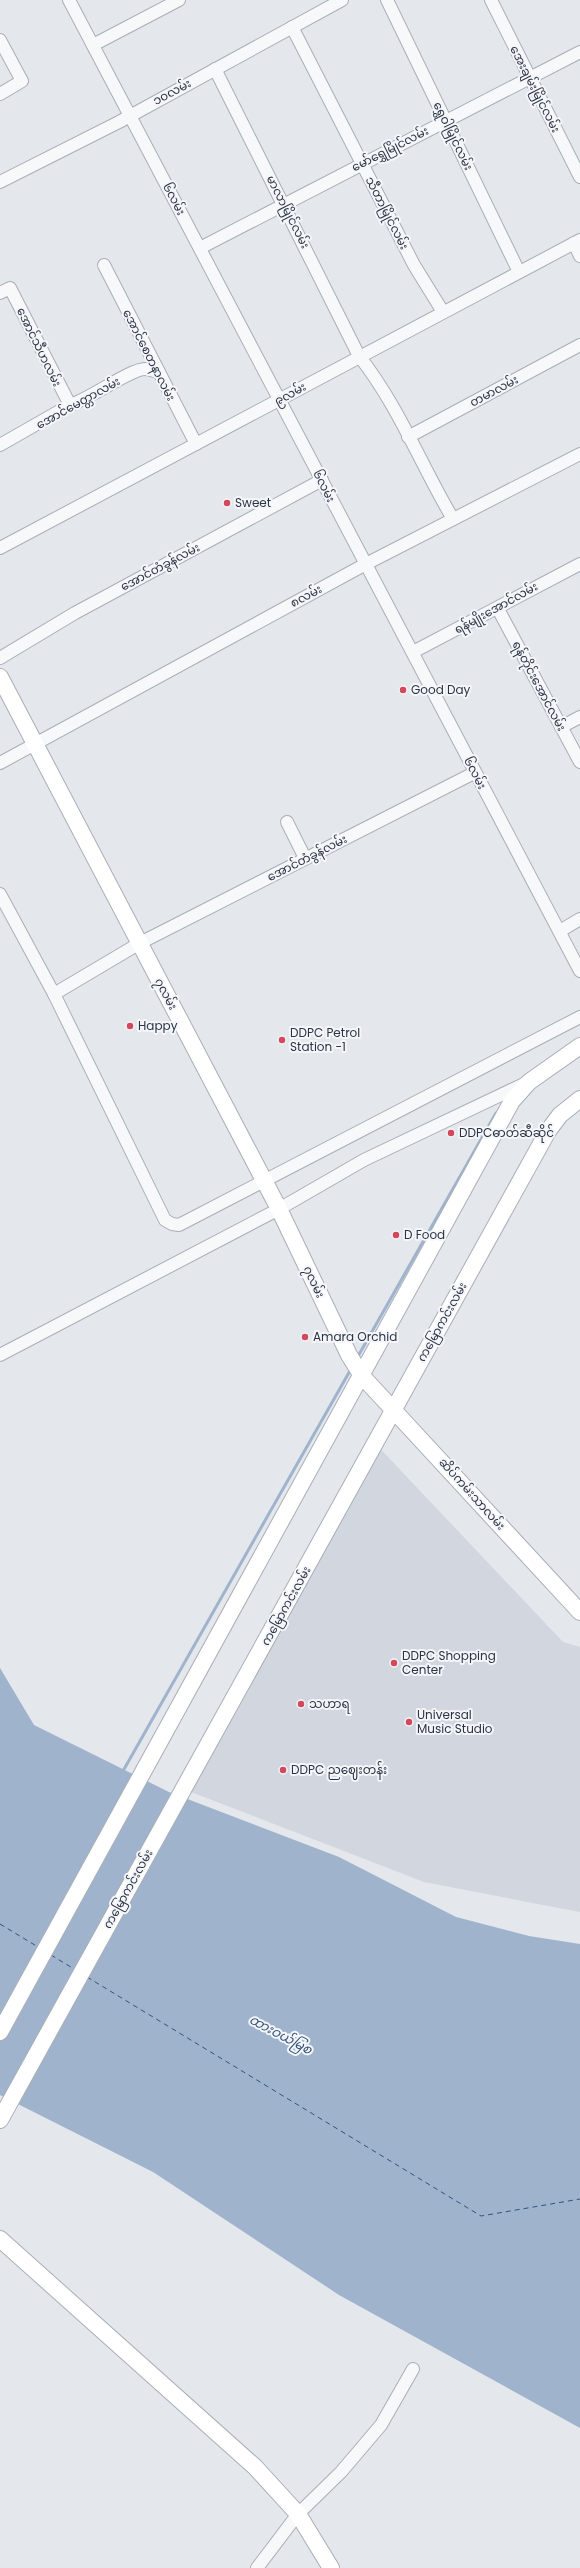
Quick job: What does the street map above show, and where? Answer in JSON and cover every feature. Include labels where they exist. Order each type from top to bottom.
[{"type":"main road","name":"၇လမ်း","points":[[0,677],[265,1180],[349,1355],[362,1376]]},
{"type":"main road","points":[[0,2032],[512,1101],[529,1082],[580,1046]]},
{"type":"main road","name":"ကမြောကင်းလမ်း","points":[[0,2120],[548,1131],[560,1115],[580,1099]]},
{"type":"main road","name":"ဆိပ်ကမ်းသာလမ်း","points":[[362,1376],[580,1612]]},
{"type":"main road","points":[[0,2239],[255,2467],[298,2514],[331,2568]]},
{"type":"street","name":"၆လမ်း","points":[[69,0],[322,480],[364,565],[413,652],[474,773],[560,931],[580,971]]},
{"type":"street","points":[[93,45],[159,5],[179,0]]},
{"type":"street","name":"၁၀လမ်း","points":[[0,182],[215,70],[342,0]]},
{"type":"street","name":"ရွှေဝါမြိုင်လမ်း","points":[[387,0],[519,272]]},
{"type":"street","name":"အေးချမ်းမြိုင်လမ်း","points":[[491,0],[580,177]]},
{"type":"street","name":"သီတာမြိုင်လမ်း","points":[[292,27],[414,265],[443,312]]},
{"type":"street","points":[[0,40],[22,81],[0,94]]},
{"type":"street","name":"မော်ရွှေမြိုင်လမ်း","points":[[200,248],[580,52]]},
{"type":"street","name":"မာလာမြိုင်လမ်း","points":[[215,70],[284,204],[359,356],[381,384],[430,480],[453,519]]},
{"type":"street","points":[[577,242],[580,256]]},
{"type":"street","name":"၉လမ်း","points":[[0,548],[280,400],[359,356],[577,242]]},
{"type":"street","name":"အောင်စေတနာလမ်း","points":[[104,265],[157,372],[196,444]]},
{"type":"street","name":"အောင်သီဟလမ်း","points":[[5,291],[70,405]]},
{"type":"street","name":"တမာလမ်း","points":[[408,437],[580,345]]},
{"type":"street","name":"အောင်မေတ္တာလမ်း","points":[[0,445],[70,405],[81,402],[132,373],[145,369],[157,372]]},
{"type":"street","name":"၈လမ်း","points":[[0,763],[34,743],[364,565],[579,456]]},
{"type":"street","name":"အောင်တံခွန်လမ်း","points":[[0,658],[75,613],[322,480]]},
{"type":"street","name":"ရန်မျိုးအောင်လမ်း","points":[[413,652],[498,609],[546,580],[580,564]]},
{"type":"street","name":"ရန်တိုင်းအောင်လမ်း","points":[[498,609],[580,762]]},
{"type":"street","points":[[561,727],[580,717]]},
{"type":"street","name":"အောင်တံခွန်လမ်း","points":[[54,994],[140,943],[474,773]]},
{"type":"street","points":[[287,822],[306,858]]},
{"type":"street","points":[[0,894],[54,994],[166,1220],[172,1224],[179,1225],[580,1017]]},
{"type":"street","points":[[560,931],[580,919]]},
{"type":"street","points":[[0,1355],[279,1209],[364,1160],[529,1082]]},
{"type":"street","points":[[257,2568],[298,2514],[341,2472],[381,2425],[412,2369]]},
{"type":"shaded area","points":[[370,1438],[563,1642],[580,1647],[580,1912],[424,1882],[178,1787]]},
{"type":"water","name":"ထားဝယ်မြစ","points":[[0,1668],[34,1725],[169,1792],[339,1857],[456,1917],[529,1936],[580,1944],[580,2428],[339,2295],[153,2172],[0,2095]]},
{"type":"waterway","points":[[357,1358],[496,1113]]},
{"type":"waterway","points":[[123,1771],[351,1369]]},
{"type":"ferry route","points":[[0,1924],[38,1947]]},
{"type":"ferry route","points":[[51,1955],[74,1969]]},
{"type":"ferry route","points":[[87,1977],[481,2216],[580,2199]]},
{"type":"place","name":"Sweet","points":[[227,503]]},
{"type":"place","name":"Good Day","points":[[403,690]]},
{"type":"place","name":"Happy","points":[[130,1026]]},
{"type":"place","name":"DDPC Petrol Station -1","points":[[282,1040]]},
{"type":"place","name":"DDPCဓာတ်ဆီဆိုင်","points":[[451,1133]]},
{"type":"place","name":"D Food","points":[[396,1235]]},
{"type":"place","name":"Amara Orchid","points":[[305,1337]]},
{"type":"place","name":"DDPC Shopping Center","points":[[394,1663]]},
{"type":"place","name":"သဟာရ","points":[[301,1704]]},
{"type":"place","name":"Universal Music Studio","points":[[409,1722]]},
{"type":"place","name":"DDPC ညဈေးတန်း","points":[[283,1770]]}]
